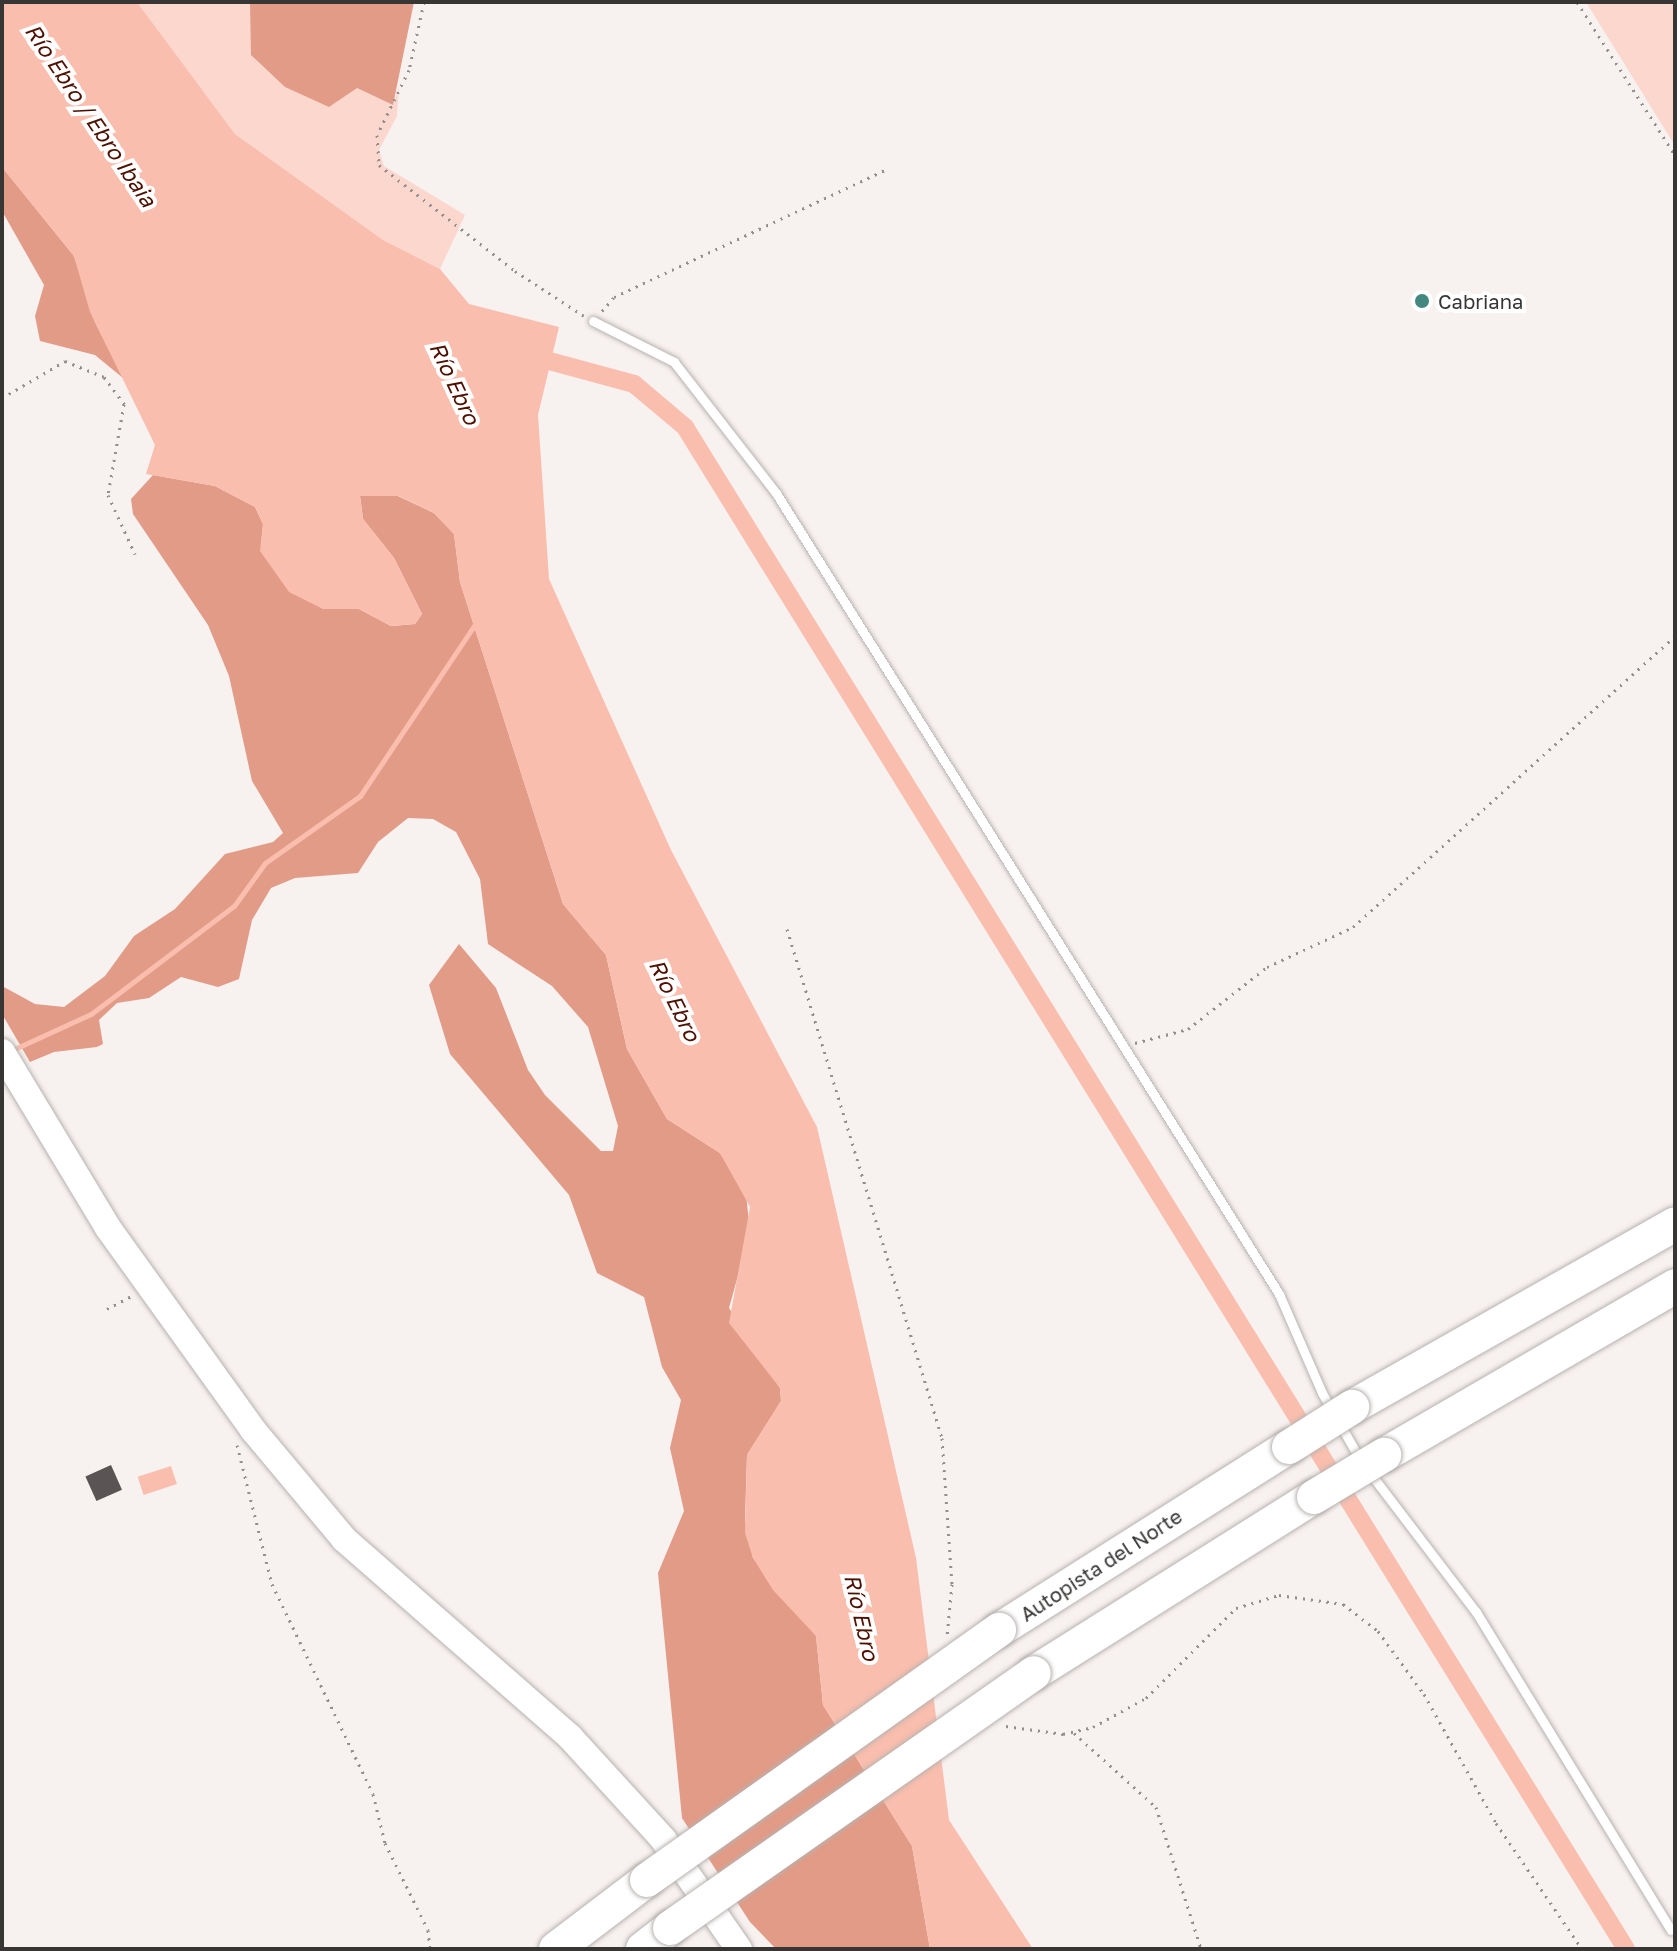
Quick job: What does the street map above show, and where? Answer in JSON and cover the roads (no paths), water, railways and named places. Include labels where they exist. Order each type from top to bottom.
[{"type":"highway","name":"Autopista del Norte","points":[[556,1949],[647,1880],[999,1630],[1352,1407],[1675,1224]]},
{"type":"highway","points":[[643,1949],[1034,1673],[1314,1497],[1675,1286]]},
{"type":"street","points":[[6,1058],[149,1286],[242,1415],[344,1539],[570,1737],[663,1839],[739,1949]]},
{"type":"lane","points":[[593,321],[674,362],[776,493],[1279,1294],[1350,1445],[1476,1612],[1674,1929]]},
{"type":"water","points":[[2,2],[137,2],[235,134],[383,240],[440,269],[469,304],[559,327],[538,415],[549,579],[671,850],[817,1127],[916,1558],[949,1820],[1033,1949],[930,1949],[912,1846],[823,1705],[816,1636],[773,1590],[753,1558],[745,1533],[747,1455],[781,1401],[780,1388],[729,1323],[750,1207],[720,1153],[667,1119],[627,1049],[606,955],[563,904],[460,582],[454,534],[434,513],[399,496],[360,496],[363,519],[394,558],[422,614],[415,624],[391,626],[359,609],[323,609],[289,592],[260,551],[263,524],[255,507],[215,486],[146,474],[155,445],[90,312],[74,256],[2,167]]},
{"type":"water","points":[[171,1466],[177,1484],[144,1495],[138,1477]]},
{"type":"waterway","points":[[531,356],[634,384],[685,427],[1626,1949]]},
{"type":"waterway","points":[[10,1051],[91,1014],[234,906],[265,863],[360,796],[476,623]]},
{"type":"place","name":"Cabriana","points":[[1422,301]]},
{"type":"water label","name":"Río Ebro / Ebro Ibaia","points":[[91,115]]},
{"type":"water label","name":"Río Ebro","points":[[455,383]]},
{"type":"water label","name":"Río Ebro","points":[[675,1000]]},
{"type":"water label","name":"Río Ebro","points":[[862,1617]]}]
